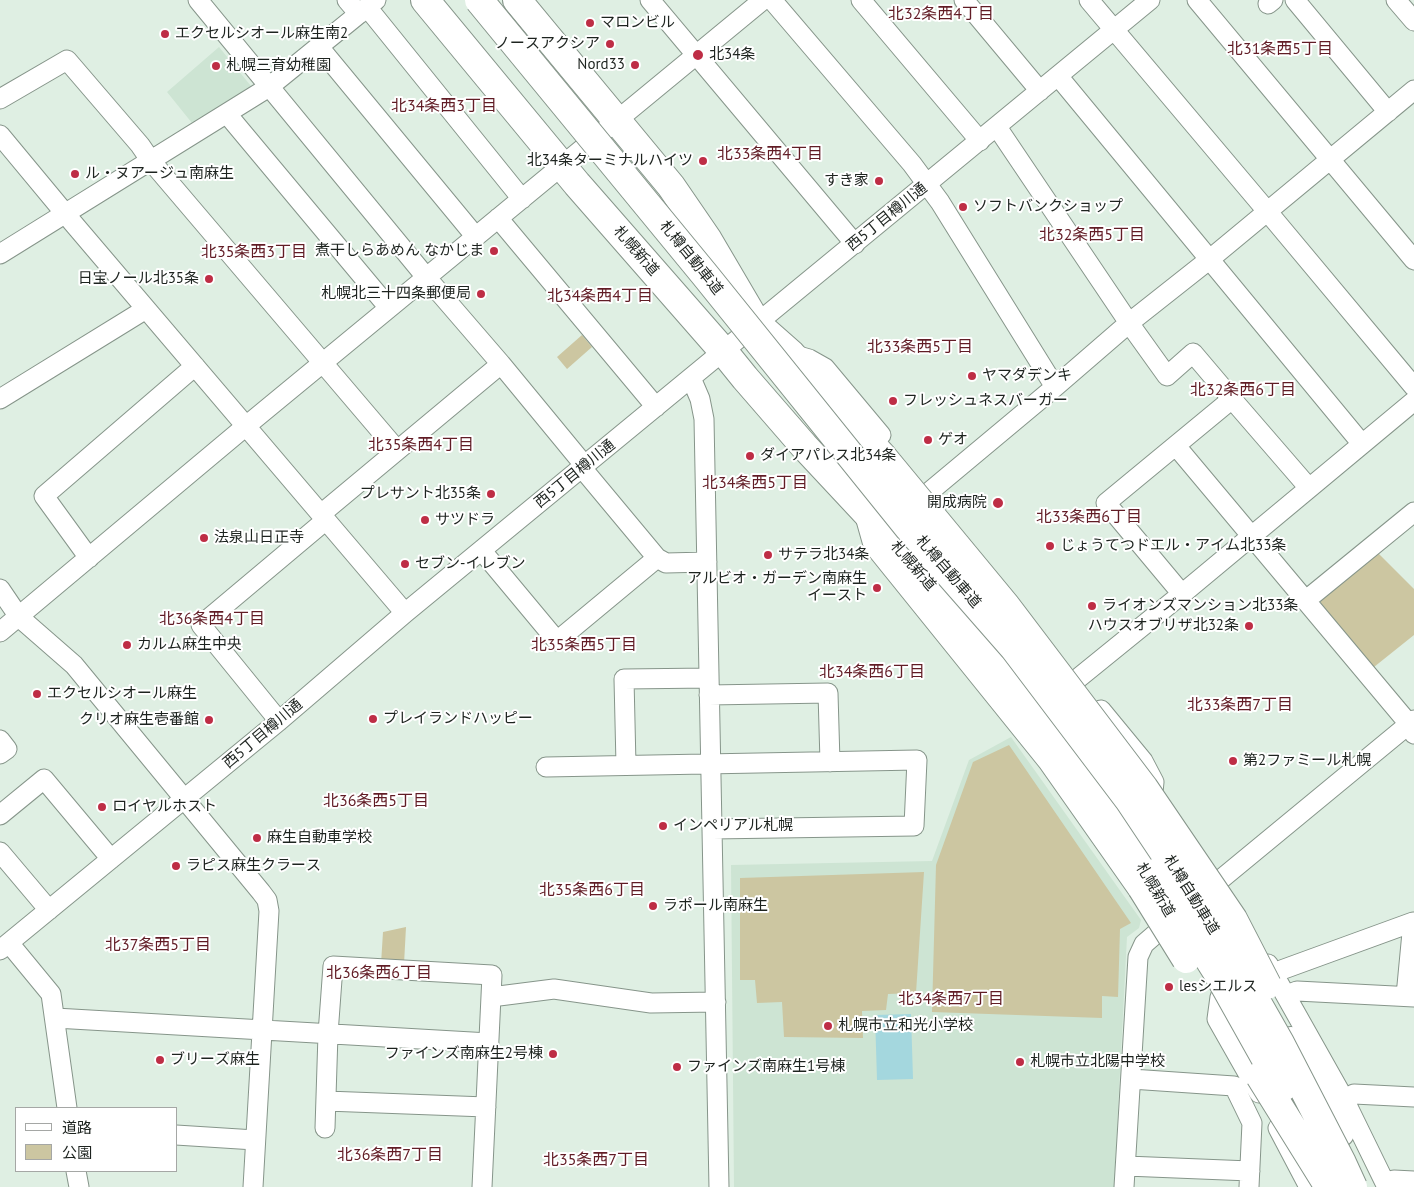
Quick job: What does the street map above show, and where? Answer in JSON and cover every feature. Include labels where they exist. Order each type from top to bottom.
[{"type":"highway","name":"札幌新道","points":[[425,0],[577,184],[798,439],[916,566],[1010,686],[1133,853],[1220,997],[1327,1187]]},
{"type":"highway","name":"札樽自動車道","points":[[459,0],[998,657],[1115,811],[1217,972],[1276,1076],[1343,1179]]},
{"type":"highway","name":"札樽自動車道","points":[[479,0],[705,275],[908,527],[1014,648],[1129,800],[1234,962],[1280,1043],[1343,1179]]},
{"type":"highway","name":"札幌新道","points":[[517,0],[671,186],[708,240],[776,353],[1058,697],[1175,855],[1208,889],[1317,1083],[1379,1185]]},
{"type":"highway","points":[[757,324],[792,354],[882,456],[1006,606],[1144,788],[1233,919],[1297,1044],[1343,1179]]},
{"type":"highway","points":[[916,566],[929,596],[982,664],[1097,820],[1147,896],[1327,1187]]},
{"type":"street","points":[[198,0],[426,277],[501,364],[657,558],[666,563],[706,562]]},
{"type":"street","points":[[650,0],[855,244]]},
{"type":"street","points":[[0,632],[246,426],[763,0]]},
{"type":"street","points":[[772,0],[927,184],[1055,387]]},
{"type":"street","points":[[860,0],[980,141]]},
{"type":"street","points":[[964,0],[1040,91]]},
{"type":"street","points":[[1089,0],[1414,387]]},
{"type":"street","name":"西5丁目樽川通","points":[[4,947],[279,721],[405,613],[1150,0]]},
{"type":"street","points":[[1197,0],[1414,260]]},
{"type":"street","points":[[1295,0],[1388,112]]},
{"type":"street","points":[[1396,0],[1414,21]]},
{"type":"street","points":[[0,254],[269,87],[319,47],[362,5],[522,199]]},
{"type":"street","points":[[319,47],[476,236]]},
{"type":"street","points":[[0,99],[67,60],[397,450]]},
{"type":"street","points":[[1058,76],[1362,444]]},
{"type":"street","points":[[928,493],[1129,323],[1210,259],[1414,90]]},
{"type":"street","points":[[227,114],[389,308]]},
{"type":"street","points":[[997,127],[1167,376],[1193,353],[1309,488]]},
{"type":"street","points":[[0,135],[405,613]]},
{"type":"street","points":[[498,218],[656,407]]},
{"type":"street","points":[[0,398],[146,309]]},
{"type":"street","points":[[792,354],[810,359],[825,368],[1143,761],[1154,782],[1151,801],[1143,813]]},
{"type":"street","points":[[279,721],[201,625],[397,450],[501,364]]},
{"type":"street","points":[[89,558],[44,496],[195,366]]},
{"type":"street","points":[[691,378],[700,399],[704,419],[719,1187]]},
{"type":"street","points":[[1182,594],[1106,503],[1232,399]]},
{"type":"street","points":[[1076,680],[1414,401]]},
{"type":"street","points":[[1124,1187],[1138,957],[1144,944],[1208,889],[1412,726],[1176,446]]},
{"type":"street","points":[[862,509],[873,545],[1048,762],[1148,904],[1172,919]]},
{"type":"street","points":[[1305,601],[1414,512]]},
{"type":"street","points":[[482,550],[557,641],[657,558]]},
{"type":"street","points":[[0,589],[19,616],[74,665],[266,900],[269,911],[253,1187]]},
{"type":"street","points":[[626,765],[624,679],[828,693],[830,762]]},
{"type":"street","points":[[0,740],[7,749],[0,754]]},
{"type":"street","points":[[546,767],[917,760],[914,826],[712,828]]},
{"type":"street","points":[[0,815],[44,779],[112,859]]},
{"type":"street","points":[[0,852],[49,910]]},
{"type":"street","points":[[1208,889],[1231,904],[1286,994],[1344,1099],[1379,1185],[1394,1180],[1414,1181]]},
{"type":"street","points":[[1273,973],[1413,922],[1410,997],[1297,991],[1286,994]]},
{"type":"street","points":[[4,947],[51,994],[68,1107]]},
{"type":"street","points":[[325,1128],[328,1034],[333,966],[492,975],[482,1187]]},
{"type":"street","points":[[491,997],[554,989],[651,1003],[716,1002]]},
{"type":"street","points":[[1220,997],[1217,1019],[1270,1112],[1309,1187]]},
{"type":"street","points":[[55,1018],[489,1043]]},
{"type":"street","points":[[1126,1166],[1249,1179],[1252,1123],[1234,1086],[1131,1079]]},
{"type":"street","points":[[1344,1099],[1354,1094],[1414,1097]]},
{"type":"street","points":[[326,1101],[486,1107]]},
{"type":"street","points":[[178,1135],[256,1140]]},
{"type":"street","points":[[76,1172],[79,1187]]},
{"type":"shaded area","name":"札幌三育幼稚園","points":[[219,47],[251,86],[249,90],[192,123],[167,92]]},
{"type":"shaded area","points":[[1011,737],[1141,920],[1139,928],[1127,937],[1114,1187],[734,1187],[731,865],[932,861],[969,760]]},
{"type":"green space","points":[[582,335],[592,347],[567,369],[557,357]]},
{"type":"green space","points":[[1377,552],[1414,589],[1414,635],[1374,667],[1321,604],[1321,597]]},
{"type":"green space","points":[[1009,745],[1131,923],[1120,929],[1118,997],[1102,996],[1102,1018],[932,1012],[936,865],[973,762]]},
{"type":"green space","points":[[924,872],[916,993],[888,994],[886,1010],[862,1011],[863,1038],[784,1037],[782,1002],[757,1003],[755,980],[740,980],[740,878]]},
{"type":"green space","points":[[406,927],[404,964],[381,964],[383,932]]},
{"type":"water","points":[[911,1014],[913,1079],[877,1080],[875,1015]]},
{"type":"place","name":"マロンビル","points":[[590,23]]},
{"type":"place","name":"エクセルシオール麻生南2","points":[[165,34]]},
{"type":"place","name":"ノースアクシア","points":[[610,44]]},
{"type":"place","name":"北34条","points":[[698,55]]},
{"type":"place","name":"Nord33","points":[[635,65]]},
{"type":"place","name":"札幌三育幼稚園","points":[[216,66]]},
{"type":"place","name":"北34条ターミナルハイツ","points":[[703,161]]},
{"type":"place","name":"ル・ヌアージュ南麻生","points":[[75,174]]},
{"type":"place","name":"すき家","points":[[879,181]]},
{"type":"place","name":"ソフトバンクショップ","points":[[963,207]]},
{"type":"place","name":"煮干しらあめん なかじま","points":[[494,251]]},
{"type":"place","name":"日宝ノール北35条","points":[[209,279]]},
{"type":"place","name":"札幌北三十四条郵便局","points":[[481,294]]},
{"type":"place","name":"ヤマダデンキ","points":[[972,376]]},
{"type":"place","name":"フレッシュネスバーガー","points":[[893,401]]},
{"type":"place","name":"ゲオ","points":[[928,440]]},
{"type":"place","name":"ダイアパレス北34条","points":[[750,456]]},
{"type":"place","name":"プレサント北35条","points":[[491,494]]},
{"type":"place","name":"開成病院","points":[[998,503]]},
{"type":"place","name":"サツドラ","points":[[425,520]]},
{"type":"place","name":"法泉山日正寺","points":[[204,538]]},
{"type":"place","name":"じょうてつドエル・アイム北33条","points":[[1050,546]]},
{"type":"place","name":"サテラ北34条","points":[[768,555]]},
{"type":"place","name":"セブン-イレブン","points":[[405,564]]},
{"type":"place","name":"アルビオ・ガーデン南麻生 イースト","points":[[877,588]]},
{"type":"place","name":"ライオンズマンション北33条","points":[[1092,606]]},
{"type":"place","name":"ハウスオブリザ北32条","points":[[1249,626]]},
{"type":"place","name":"カルム麻生中央","points":[[127,645]]},
{"type":"place","name":"エクセルシオール麻生","points":[[37,694]]},
{"type":"place","name":"プレイランドハッピー","points":[[373,719]]},
{"type":"place","name":"クリオ麻生壱番館","points":[[209,720]]},
{"type":"place","name":"第2ファミール札幌","points":[[1233,761]]},
{"type":"place","name":"ロイヤルホスト","points":[[102,807]]},
{"type":"place","name":"インペリアル札幌","points":[[663,826]]},
{"type":"place","name":"麻生自動車学校","points":[[257,838]]},
{"type":"place","name":"ラピス麻生クラース","points":[[176,866]]},
{"type":"place","name":"ラポール南麻生","points":[[653,906]]},
{"type":"place","name":"lesシエルス","points":[[1169,987]]},
{"type":"place","name":"札幌市立和光小学校","points":[[828,1026]]},
{"type":"place","name":"ファインズ南麻生2号棟","points":[[553,1054]]},
{"type":"place","name":"ブリーズ麻生","points":[[160,1060]]},
{"type":"place","name":"札幌市立北陽中学校","points":[[1020,1062]]},
{"type":"place","name":"ファインズ南麻生1号棟","points":[[677,1067]]},
{"type":"district","name":"北32条西4丁目","points":[[941,14]]},
{"type":"district","name":"北31条西5丁目","points":[[1280,49]]},
{"type":"district","name":"北34条西3丁目","points":[[444,106]]},
{"type":"district","name":"北33条西4丁目","points":[[770,154]]},
{"type":"district","name":"北32条西5丁目","points":[[1092,235]]},
{"type":"district","name":"北35条西3丁目","points":[[254,252]]},
{"type":"district","name":"北34条西4丁目","points":[[600,296]]},
{"type":"district","name":"北33条西5丁目","points":[[920,347]]},
{"type":"district","name":"北32条西6丁目","points":[[1243,390]]},
{"type":"district","name":"北35条西4丁目","points":[[421,445]]},
{"type":"district","name":"北34条西5丁目","points":[[755,483]]},
{"type":"district","name":"北33条西6丁目","points":[[1089,517]]},
{"type":"district","name":"北36条西4丁目","points":[[212,619]]},
{"type":"district","name":"北35条西5丁目","points":[[584,645]]},
{"type":"district","name":"北34条西6丁目","points":[[872,672]]},
{"type":"district","name":"北33条西7丁目","points":[[1240,705]]},
{"type":"district","name":"北36条西5丁目","points":[[376,801]]},
{"type":"district","name":"北35条西6丁目","points":[[592,890]]},
{"type":"district","name":"北37条西5丁目","points":[[158,945]]},
{"type":"district","name":"北36条西6丁目","points":[[379,973]]},
{"type":"district","name":"北34条西7丁目","points":[[951,999]]},
{"type":"district","name":"北36条西7丁目","points":[[390,1155]]},
{"type":"district","name":"北35条西7丁目","points":[[596,1160]]}]
